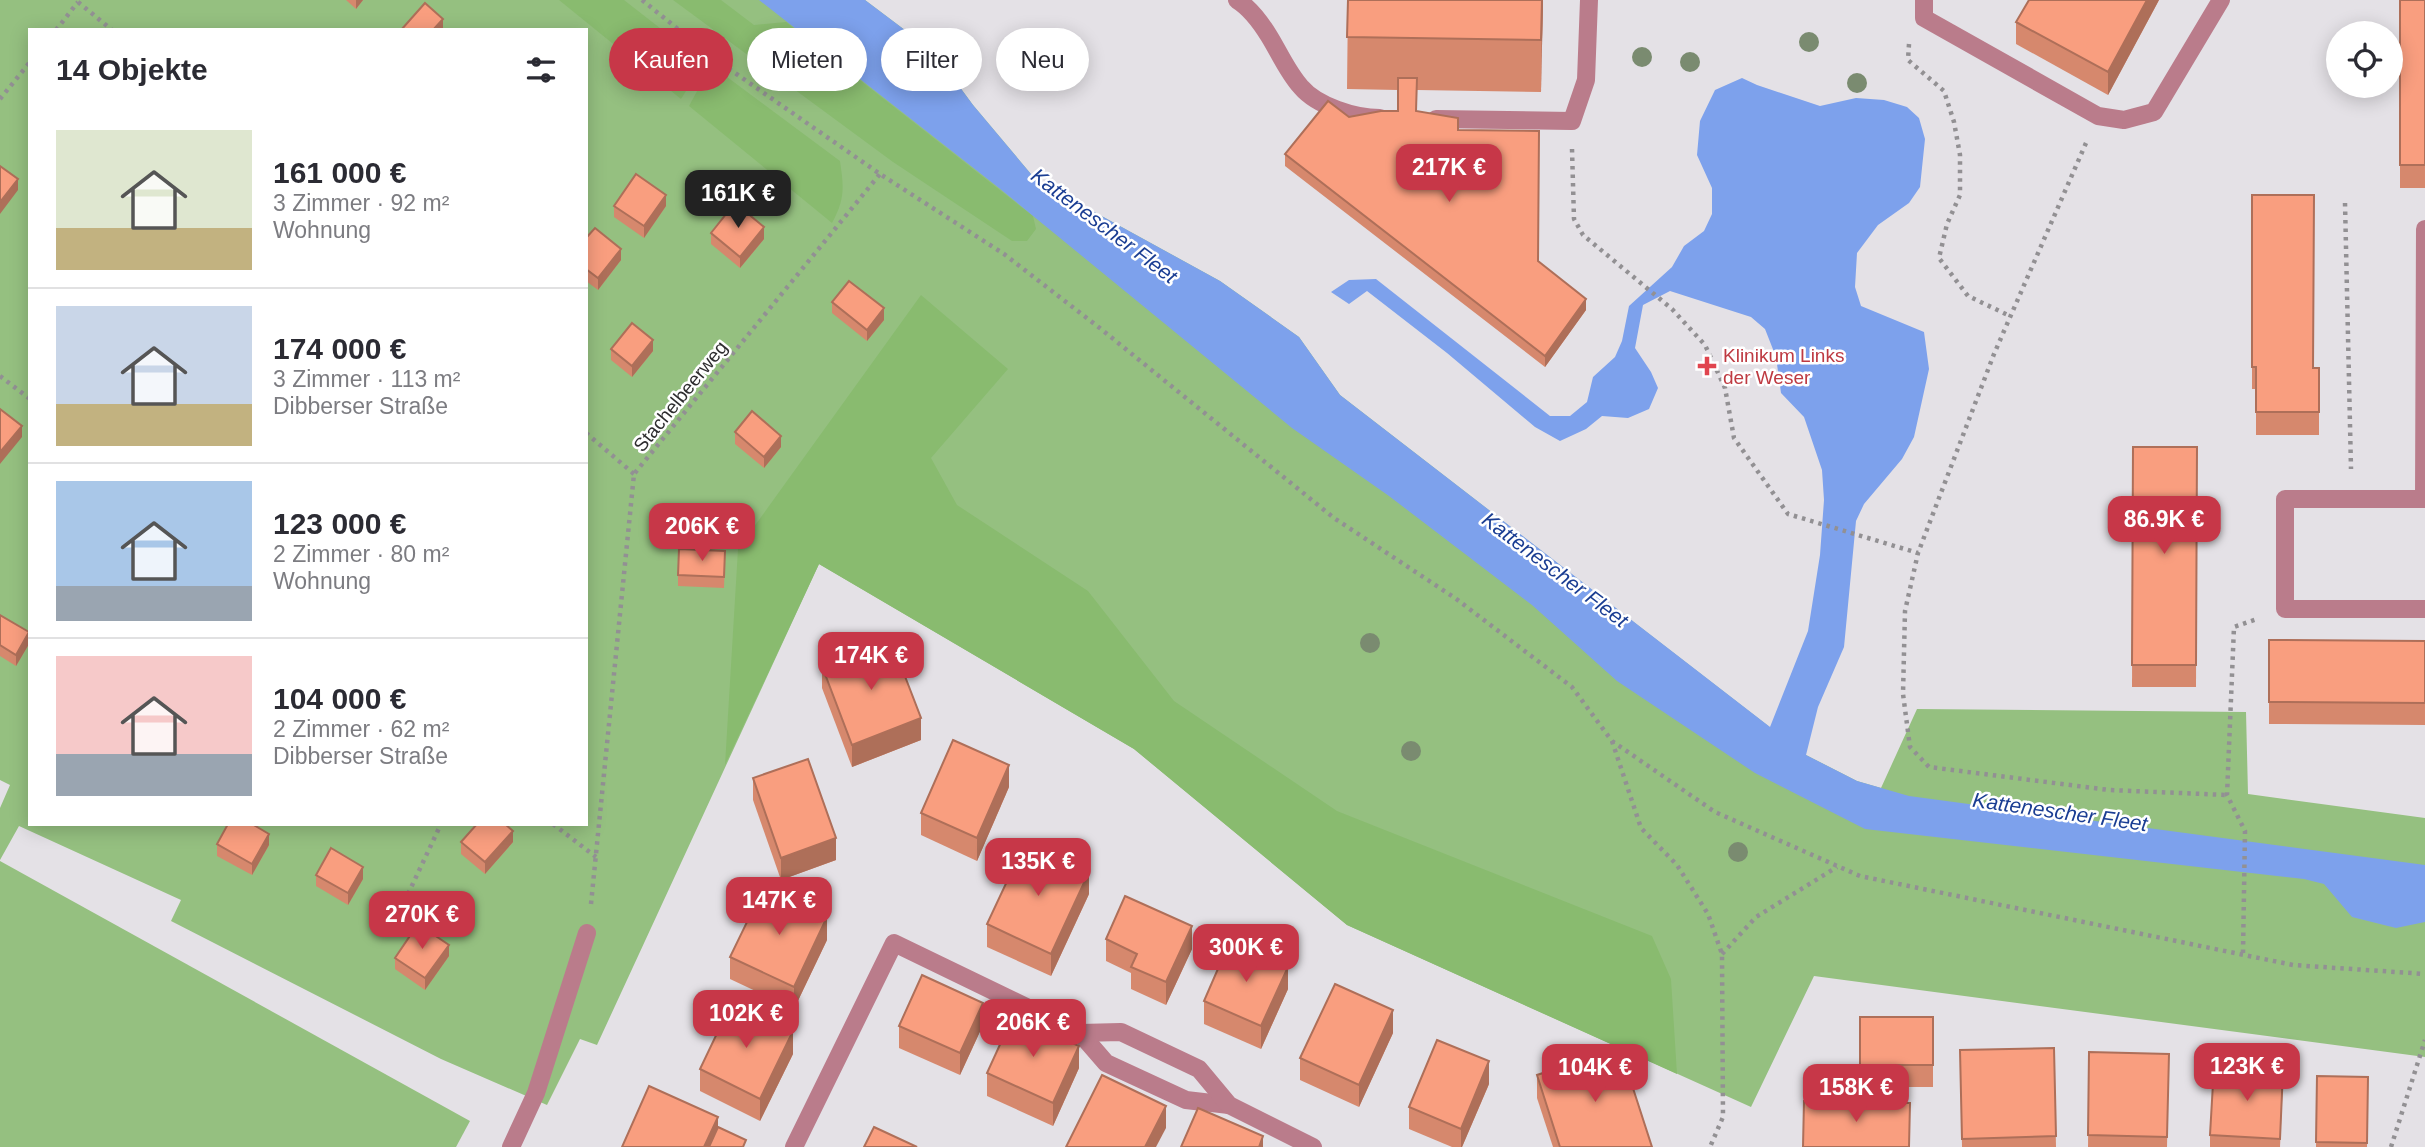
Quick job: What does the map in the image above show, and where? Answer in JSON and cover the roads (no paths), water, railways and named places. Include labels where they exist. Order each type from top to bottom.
[{"type":"street","points":[[1237,0],[1244,4],[1265,29],[1301,88],[1327,105],[1360,118],[1572,121],[1586,80],[1589,0]]},
{"type":"street","points":[[1924,9],[2098,116],[2124,120],[2154,112],[2221,0]]},
{"type":"street","points":[[2425,229],[2424,499],[2285,499],[2285,609],[2425,609]]},
{"type":"street","points":[[511,1147],[536,1093],[587,933]]},
{"type":"street","points":[[794,1147],[894,943],[1080,1033],[1107,1063],[1186,1100],[1229,1105],[1313,1147]]},
{"type":"street","points":[[1080,1033],[1121,1032],[1199,1069],[1229,1105]]},
{"type":"water","name":"Kattenescher Fleet","points":[[759,0],[865,0],[902,28],[881,28],[881,91],[963,91],[1036,180],[1220,281],[1299,337],[1340,395],[1770,727],[1808,631],[1820,555],[1824,500],[1822,470],[1804,417],[1781,393],[1776,357],[1765,329],[1751,317],[1670,291],[1643,305],[1635,348],[1658,388],[1649,409],[1628,418],[1602,416],[1586,429],[1560,441],[1535,427],[1447,353],[1367,291],[1349,304],[1331,292],[1349,280],[1376,279],[1550,416],[1570,416],[1587,402],[1593,377],[1615,357],[1622,341],[1629,306],[1672,267],[1684,246],[1704,231],[1712,214],[1712,188],[1697,155],[1700,121],[1715,90],[1742,78],[1820,106],[1856,98],[1884,100],[1907,107],[1919,118],[1925,139],[1920,187],[1909,203],[1878,225],[1857,253],[1855,287],[1861,306],[1924,332],[1929,369],[1914,437],[1902,459],[1864,504],[1856,521],[1844,647],[1818,707],[1806,755],[1857,781],[1909,796],[2425,865],[2425,922],[2396,928],[2352,917],[2324,884],[2304,879],[1865,829],[1755,773],[1617,681],[1532,605],[1389,496],[1292,428],[999,188],[867,85],[867,28],[795,28]]},
{"type":"place","name":"Klinikum Links der Weser","points":[[1707,366]]}]
